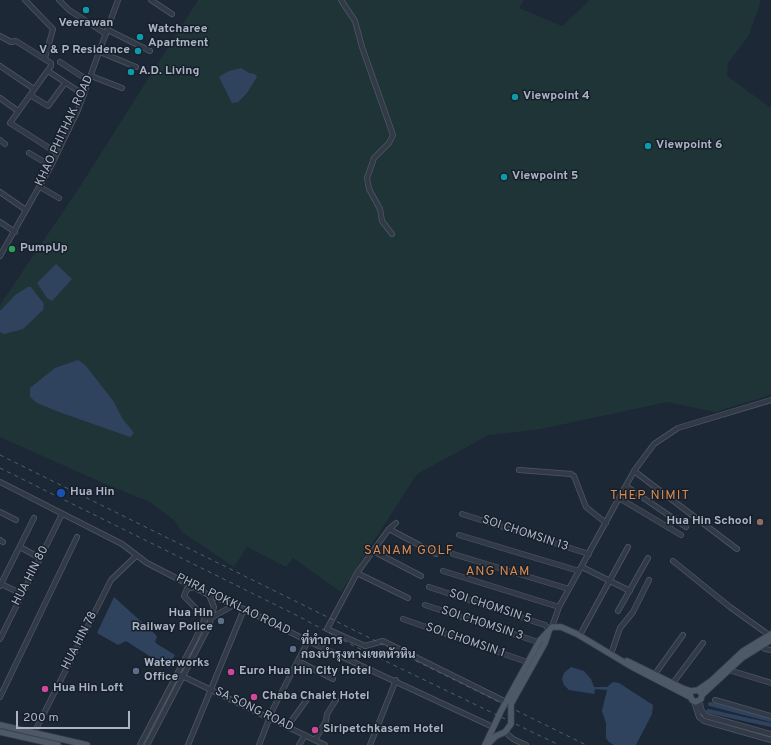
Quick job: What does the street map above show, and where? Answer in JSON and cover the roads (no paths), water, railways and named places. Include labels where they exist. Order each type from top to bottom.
[{"type":"main road","points":[[486,745],[500,713],[508,703],[530,663],[538,642],[551,628],[561,628],[580,635],[611,654],[673,683],[691,694],[697,701],[742,658],[762,645],[770,636]]},
{"type":"main road","points":[[530,663],[545,643],[551,628]]},
{"type":"main road","points":[[691,694],[711,681],[743,651],[770,636]]},
{"type":"main road","points":[[623,660],[632,667],[691,694]]},
{"type":"main road","points":[[698,690],[702,695]]},
{"type":"main road","points":[[486,745],[492,738],[503,732],[510,724],[512,716],[508,703]]},
{"type":"main road","points":[[500,713],[506,711],[512,716]]},
{"type":"main road","points":[[0,725],[87,745]]},
{"type":"main road","points":[[493,727],[496,731],[503,732]]},
{"type":"main road","points":[[0,732],[58,745]]},
{"type":"street","points":[[25,0],[53,29],[46,58]]},
{"type":"street","points":[[59,0],[69,10],[107,32],[150,51]]},
{"type":"street","name":"KHAO PHITHAK ROAD","points":[[0,256],[15,232],[51,166],[84,95],[118,0]]},
{"type":"street","points":[[151,0],[172,14]]},
{"type":"street","points":[[341,0],[355,21],[362,47],[393,135],[389,143],[374,158],[367,178],[369,189],[380,209],[382,221],[392,234]]},
{"type":"street","points":[[0,36],[11,42],[16,41],[46,58],[51,63],[48,71],[10,123],[57,153]]},
{"type":"street","points":[[100,52],[136,68]]},
{"type":"street","points":[[60,62],[89,81]]},
{"type":"street","points":[[0,66],[34,89]]},
{"type":"street","points":[[48,71],[84,95]]},
{"type":"street","points":[[91,76],[122,88]]},
{"type":"street","points":[[30,95],[48,106],[65,83]]},
{"type":"street","points":[[0,98],[18,111]]},
{"type":"street","points":[[0,140],[5,144]]},
{"type":"street","points":[[29,153],[51,166]]},
{"type":"street","points":[[40,187],[59,198]]},
{"type":"street","points":[[0,192],[26,210]]},
{"type":"street","points":[[0,222],[15,232]]},
{"type":"street","points":[[551,628],[569,589],[634,471],[654,444],[678,428],[771,400]]},
{"type":"street","points":[[519,470],[570,474],[574,476],[586,507],[606,523]]},
{"type":"street","points":[[634,471],[737,549]]},
{"type":"street","name":"PHRA POKKLAO ROAD","points":[[0,482],[122,544],[136,556],[208,595],[244,609],[308,641],[396,680],[493,727]]},
{"type":"street","points":[[626,486],[686,527]]},
{"type":"street","points":[[619,498],[681,535]]},
{"type":"street","points":[[0,512],[16,520]]},
{"type":"street","name":"HUA HIN 80","points":[[0,639],[2,630],[22,594],[62,514]]},
{"type":"street","name":"SOI CHOMSIN 13","points":[[462,514],[589,554]]},
{"type":"street","points":[[22,594],[1,585],[34,518]]},
{"type":"street","points":[[669,528],[674,518]]},
{"type":"street","points":[[396,523],[389,529],[357,573],[327,629],[365,646],[383,641],[508,703]]},
{"type":"street","points":[[389,529],[436,554]]},
{"type":"street","points":[[458,535],[580,569],[630,591]]},
{"type":"street","points":[[0,697],[77,537]]},
{"type":"street","points":[[20,547],[40,558]]},
{"type":"street","points":[[580,635],[628,547]]},
{"type":"street","points":[[373,551],[421,576]]},
{"type":"street","points":[[453,554],[569,589]]},
{"type":"street","name":"HUA HIN 78","points":[[34,733],[111,580],[136,556]]},
{"type":"street","points":[[618,611],[648,558]]},
{"type":"street","points":[[673,562],[730,607],[770,636]]},
{"type":"street","points":[[443,571],[560,607]]},
{"type":"street","points":[[357,573],[408,598]]},
{"type":"street","points":[[180,580],[184,587],[185,598],[204,618],[211,618],[234,605]]},
{"type":"street","points":[[611,654],[620,628],[633,612],[649,580]]},
{"type":"street","name":"SOI CHOMSIN 5","points":[[429,586],[545,624],[551,628]]},
{"type":"street","points":[[184,593],[187,589],[194,587]]},
{"type":"street","points":[[147,745],[211,618],[214,605],[208,595]]},
{"type":"street","name":"SOI CHOMSIN 3","points":[[425,605],[538,642]]},
{"type":"street","points":[[188,745],[244,609]]},
{"type":"street","points":[[198,642],[204,618]]},
{"type":"street","name":"SOI CHOMSIN 1","points":[[403,619],[530,663]]},
{"type":"street","points":[[655,674],[683,635]]},
{"type":"street","points":[[259,745],[270,718],[308,641]]},
{"type":"street","points":[[673,683],[703,643]]},
{"type":"street","points":[[762,645],[765,649],[771,650]]},
{"type":"street","points":[[298,661],[333,679]]},
{"type":"street","points":[[729,670],[734,673],[771,683]]},
{"type":"street","points":[[140,745],[181,675]]},
{"type":"street","name":"SA SONG ROAD","points":[[181,675],[325,745]]},
{"type":"street","points":[[370,745],[396,680]]},
{"type":"street","points":[[287,727],[308,698]]},
{"type":"street","points":[[315,740],[326,721],[327,714],[336,700]]},
{"type":"street","points":[[715,700],[771,716]]},
{"type":"street","points":[[697,701],[706,716],[771,734]]},
{"type":"street","points":[[697,701],[699,717],[704,721],[771,740]]},
{"type":"street","points":[[157,714],[162,717]]},
{"type":"street","points":[[503,732],[526,745]]},
{"type":"street","points":[[299,745],[305,735]]},
{"type":"street","points":[[513,745],[515,740]]},
{"type":"water","points":[[241,68],[249,73],[255,74],[257,77],[247,93],[238,102],[232,103],[219,77],[229,71]]},
{"type":"water","points":[[56,264],[72,279],[52,301],[47,298],[37,283]]},
{"type":"water","points":[[28,287],[31,287],[44,304],[43,310],[23,329],[4,334],[0,332],[0,311],[15,295]]},
{"type":"water","points":[[78,360],[86,366],[114,402],[122,418],[134,433],[130,437],[59,412],[37,403],[30,397],[30,388],[55,368]]},
{"type":"water","points":[[114,597],[155,634],[157,637],[155,642],[157,644],[175,655],[168,668],[126,641],[118,645],[97,633]]},
{"type":"water","points":[[571,667],[584,671],[591,679],[594,687],[607,687],[613,682],[619,683],[653,705],[652,714],[636,745],[614,745],[609,742],[606,738],[606,723],[602,711],[607,690],[595,689],[594,694],[569,690],[564,685],[562,679],[564,673]]},
{"type":"waterway","points":[[710,704],[771,720]]},
{"type":"waterway","points":[[708,711],[771,725]]},
{"type":"railway","points":[[0,455],[586,745]]},
{"type":"railway","points":[[0,468],[298,616],[350,644],[559,745]]},
{"type":"place","name":"Veerawan","points":[[86,10]]},
{"type":"place","name":"Watcharee Apartment","points":[[140,37]]},
{"type":"place","name":"V & P Residence","points":[[138,51]]},
{"type":"place","name":"A.D. Living","points":[[131,72]]},
{"type":"place","name":"Viewpoint 4","points":[[515,97]]},
{"type":"place","name":"Viewpoint 6","points":[[648,146]]},
{"type":"place","name":"Viewpoint 5","points":[[504,177]]},
{"type":"place","name":"PumpUp","points":[[12,249]]},
{"type":"place","name":"Hua Hin","points":[[61,493]]},
{"type":"place","name":"Hua Hin School","points":[[760,522]]},
{"type":"place","name":"Hua Hin Railway Police","points":[[221,621]]},
{"type":"place","name":"ที่ทำการ กองบำรุงทางเขตหัวหิน","points":[[293,649]]},
{"type":"place","name":"Waterworks Office","points":[[136,671]]},
{"type":"place","name":"Euro Hua Hin City Hotel","points":[[231,672]]},
{"type":"place","name":"Hua Hin Loft","points":[[45,689]]},
{"type":"place","name":"Chaba Chalet Hotel","points":[[254,697]]},
{"type":"place","name":"Siripetchkasem Hotel","points":[[315,730]]},
{"type":"district","name":"THEP NIMIT","points":[[650,496]]},
{"type":"district","name":"SANAM GOLF","points":[[409,551]]},
{"type":"district","name":"ANG NAM","points":[[498,572]]}]
